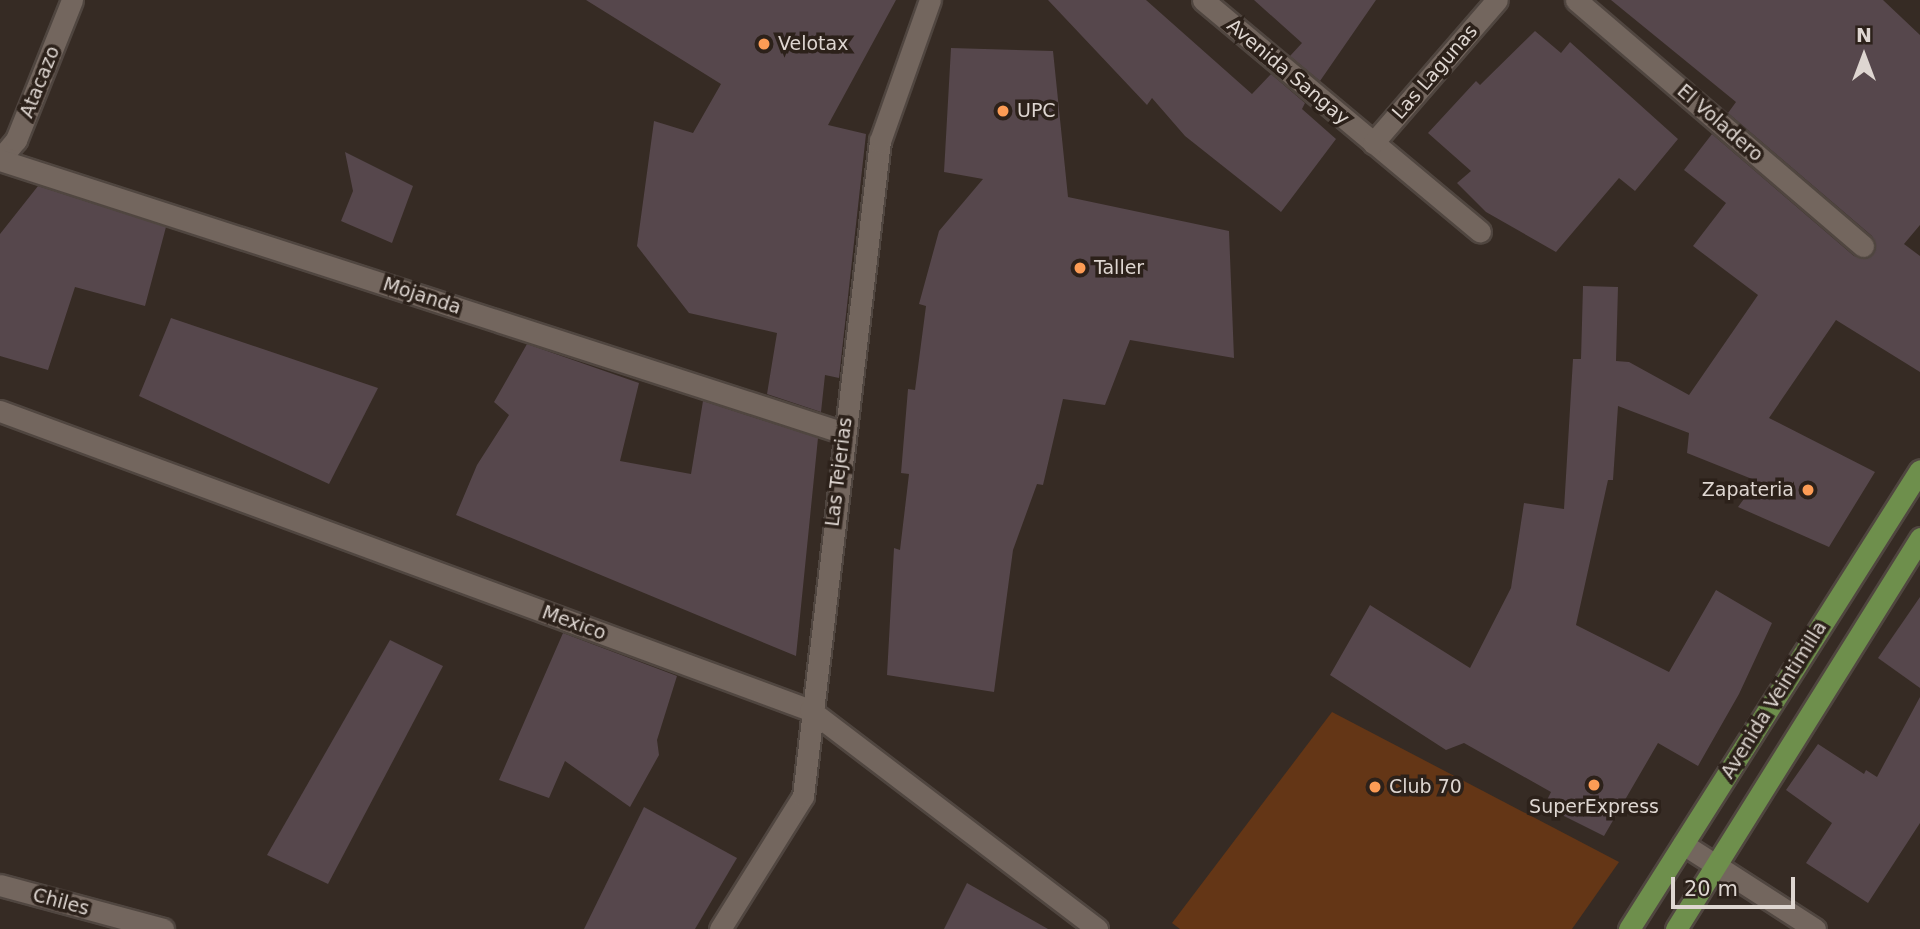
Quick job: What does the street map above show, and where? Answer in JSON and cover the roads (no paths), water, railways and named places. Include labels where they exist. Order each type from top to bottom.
[{"type":"main road","name":"Avenida Veintimilla","points":[[1629,929],[1920,470]]},
{"type":"main road","name":"Avenida Veintimilla","points":[[1676,929],[1920,538]]},
{"type":"street","name":"Atacazo","points":[[0,160],[16,140],[72,0]]},
{"type":"street","name":"Avenida Sangay","points":[[1203,0],[1480,232]]},
{"type":"street","name":"Las Lagunas","points":[[1373,144],[1497,0]]},
{"type":"street","name":"El Voladero","points":[[1577,0],[1863,246]]},
{"type":"street","name":"Las Tejerias","points":[[720,929],[803,796],[810,710],[880,141],[923,2]]},
{"type":"street","name":"Mojanda","points":[[0,160],[844,433]]},
{"type":"street","name":"Mexico","points":[[0,411],[810,710],[1097,929]]},
{"type":"street","points":[[1683,844],[1815,929]]},
{"type":"street","name":"Chiles","points":[[0,885],[163,929]]},
{"type":"place","name":"Velotax","points":[[764,44]]},
{"type":"place","name":"UPC","points":[[1003,111]]},
{"type":"place","name":"Taller","points":[[1080,268]]},
{"type":"place","name":"Zapateria","points":[[1808,490]]},
{"type":"place","name":"SuperExpress","points":[[1594,785]]},
{"type":"place","name":"Club 70","points":[[1375,787]]}]
